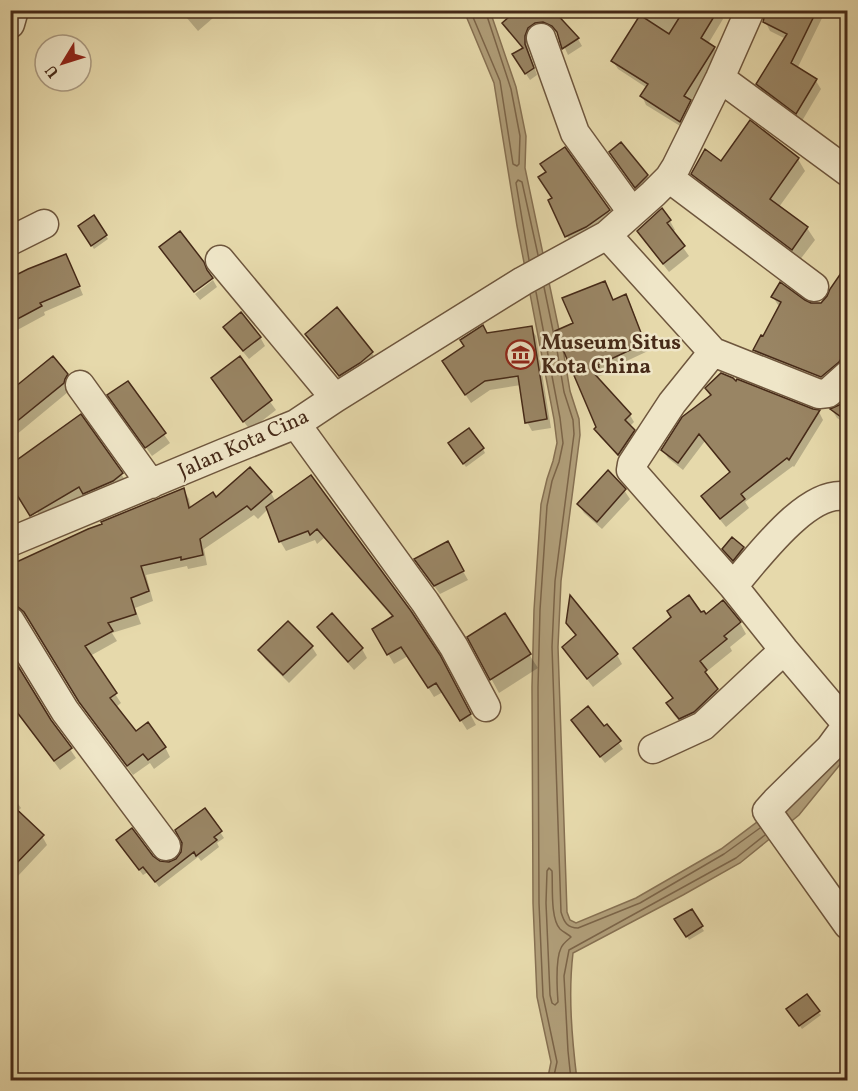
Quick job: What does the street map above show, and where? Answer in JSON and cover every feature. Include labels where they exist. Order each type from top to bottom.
[{"type":"street","points":[[10,24],[14,10]]},
{"type":"street","name":"Jalan Kota Cina","points":[[15,532],[151,484],[296,424],[523,281],[608,235],[669,178],[676,167],[720,78],[746,13]]},
{"type":"street","points":[[541,38],[575,134],[632,212]]},
{"type":"street","points":[[720,78],[848,172]]},
{"type":"street","points":[[669,178],[814,287]]},
{"type":"street","points":[[10,241],[44,224]]},
{"type":"street","points":[[608,235],[712,352],[819,394],[828,393],[848,375]]},
{"type":"street","points":[[220,260],[334,398]]},
{"type":"street","points":[[712,352],[672,403],[632,464],[631,470],[733,586],[841,717],[844,725],[830,748],[767,811],[848,925]]},
{"type":"street","points":[[80,385],[151,484]]},
{"type":"street","points":[[296,424],[426,602],[454,647],[486,707]]},
{"type":"street","points":[[733,586],[783,529],[805,509],[822,499],[848,497]]},
{"type":"street","points":[[10,621],[65,711],[166,846]]},
{"type":"street","points":[[653,749],[703,726],[784,650]]},
{"type":"water","points":[[464,11],[490,11],[516,87],[526,136],[525,168],[570,391],[579,419],[580,435],[561,581],[558,647],[567,912],[570,920],[576,923],[636,898],[721,849],[785,801],[847,730],[847,756],[799,815],[740,863],[573,953],[571,1017],[577,1080],[544,1080],[548,1077],[551,1062],[537,997],[533,903],[534,610],[541,504],[557,443],[517,226],[494,83]]},
{"type":"building","points":[[517,10],[553,10],[579,38],[562,49],[557,32],[552,26],[543,22],[535,23],[528,28],[525,36],[525,44],[534,68],[525,74],[512,54],[523,48],[502,23]]},
{"type":"building","points":[[684,10],[718,10],[701,38],[715,47],[684,96],[691,100],[680,122],[640,96],[648,84],[611,61],[640,15],[669,34]]},
{"type":"building","points":[[766,10],[817,10],[791,63],[817,79],[796,114],[756,84],[787,34],[763,22]]},
{"type":"building","points":[[750,120],[799,158],[770,199],[808,227],[792,250],[691,174],[705,149],[721,161]]},
{"type":"building","points":[[621,142],[648,175],[635,188],[609,152]]},
{"type":"building","points":[[565,147],[610,210],[586,227],[565,237],[548,200],[552,198],[538,177],[546,172],[540,164]]},
{"type":"building","points":[[662,208],[671,220],[667,223],[685,246],[663,264],[637,231]]},
{"type":"building","points":[[94,215],[107,235],[91,246],[78,226]]},
{"type":"building","points":[[180,231],[204,262],[213,278],[194,292],[159,247]]},
{"type":"building","points":[[66,254],[80,286],[40,303],[42,306],[10,323],[10,278]]},
{"type":"building","points":[[848,263],[848,348],[839,362],[821,377],[753,350],[781,302],[771,297],[780,282],[805,300],[811,303],[821,303]]},
{"type":"building","points":[[605,281],[613,300],[626,294],[645,343],[591,370],[631,414],[625,420],[635,430],[618,455],[594,429],[596,427],[555,331],[573,323],[562,298]]},
{"type":"building","points":[[337,307],[373,352],[339,376],[305,334]]},
{"type":"building","points":[[241,312],[261,337],[243,351],[223,327]]},
{"type":"building","points":[[483,325],[487,333],[532,326],[547,419],[525,423],[518,376],[485,381],[465,395],[442,361],[464,346],[460,340]]},
{"type":"building","points":[[53,356],[68,374],[64,383],[10,427],[10,391]]},
{"type":"building","points":[[240,356],[272,400],[243,422],[211,378]]},
{"type":"building","points":[[721,373],[736,381],[737,379],[820,410],[789,460],[787,458],[741,494],[745,499],[720,519],[701,496],[730,472],[699,434],[678,463],[661,450],[682,417],[711,395],[705,388]]},
{"type":"building","points":[[128,381],[166,433],[145,448],[107,395]]},
{"type":"building","points":[[848,398],[848,422],[830,409]]},
{"type":"building","points":[[81,414],[123,473],[113,481],[83,494],[79,487],[30,516],[14,490],[10,490],[10,465]]},
{"type":"building","points":[[469,428],[484,448],[463,464],[448,443]]},
{"type":"building","points":[[250,467],[272,492],[251,510],[247,506],[200,539],[203,555],[181,560],[181,557],[141,566],[149,591],[131,598],[136,614],[108,623],[113,631],[85,646],[117,693],[110,698],[136,731],[148,722],[166,747],[148,760],[143,754],[127,766],[79,702],[24,612],[10,605],[10,565],[102,524],[101,522],[184,488],[189,508],[213,492],[216,497]]},
{"type":"building","points":[[608,470],[626,489],[597,522],[577,504]]},
{"type":"building","points":[[311,475],[411,611],[440,655],[471,714],[460,721],[436,683],[428,688],[401,647],[387,655],[372,629],[393,616],[317,529],[310,535],[308,531],[279,542],[266,507]]},
{"type":"building","points":[[732,537],[744,547],[733,561],[722,549]]},
{"type":"building","points":[[448,541],[464,571],[434,586],[414,559]]},
{"type":"building","points":[[570,595],[618,654],[587,679],[562,647],[576,635],[566,623]]},
{"type":"building","points":[[689,595],[701,612],[704,611],[706,614],[723,600],[741,622],[724,636],[727,639],[700,661],[718,689],[694,712],[679,719],[666,703],[673,698],[633,648],[671,617],[667,611]]},
{"type":"building","points":[[332,613],[363,648],[348,662],[317,627]]},
{"type":"building","points":[[505,613],[531,654],[490,680],[467,637]]},
{"type":"building","points":[[288,621],[313,646],[283,675],[258,650]]},
{"type":"building","points":[[10,653],[51,720],[72,748],[54,761],[10,703]]},
{"type":"building","points":[[588,706],[604,726],[607,724],[621,741],[600,757],[571,720]]},
{"type":"building","points":[[10,803],[44,835],[10,870]]},
{"type":"building","points":[[205,808],[222,831],[214,837],[217,840],[196,856],[194,852],[155,882],[143,867],[139,870],[116,840],[132,828],[153,856],[160,861],[169,862],[176,859],[181,852],[182,843],[175,830]]},
{"type":"building","points":[[692,909],[703,926],[686,937],[674,919]]},
{"type":"building","points":[[807,994],[820,1011],[799,1026],[786,1009]]},
{"type":"place","name":"Museum Situs Kota China","points":[[520,354]]}]
